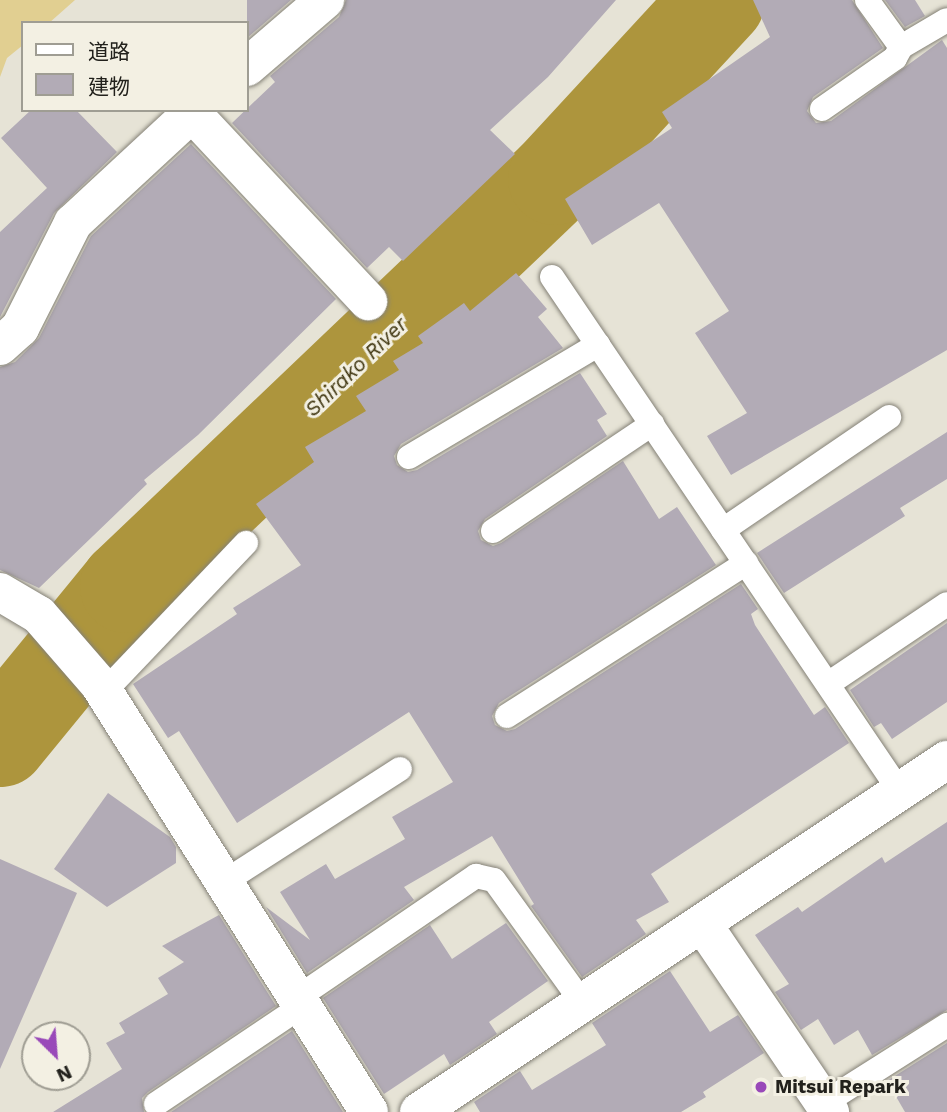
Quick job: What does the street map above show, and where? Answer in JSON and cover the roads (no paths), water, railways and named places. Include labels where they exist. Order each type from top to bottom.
[{"type":"street","points":[[248,66],[325,0]]},
{"type":"street","points":[[0,346],[20,328],[73,223],[193,112]]},
{"type":"street","points":[[195,112],[368,301]]},
{"type":"street","points":[[0,592],[48,624],[102,688],[369,1112]]},
{"type":"street","points":[[419,1112],[704,926],[947,760]]},
{"type":"street","points":[[704,926],[827,1107]]},
{"type":"lane","points":[[867,0],[901,47]]},
{"type":"lane","points":[[822,109],[895,58],[901,47],[947,20]]},
{"type":"lane","points":[[552,277],[901,793]]},
{"type":"lane","points":[[409,457],[598,345]]},
{"type":"lane","points":[[723,530],[889,417]]},
{"type":"lane","points":[[493,531],[652,424]]},
{"type":"lane","points":[[102,688],[246,543]]},
{"type":"lane","points":[[507,716],[746,563]]},
{"type":"lane","points":[[828,684],[947,604]]},
{"type":"lane","points":[[224,882],[401,769]]},
{"type":"lane","points":[[156,1104],[476,876],[495,880],[584,1005]]},
{"type":"lane","points":[[827,1107],[947,1025]]},
{"type":"waterway","name":"Shirako River","points":[[0,740],[126,586],[554,178],[718,0]]},
{"type":"place","name":"Mitsui Repark","points":[[761,1087]]}]
